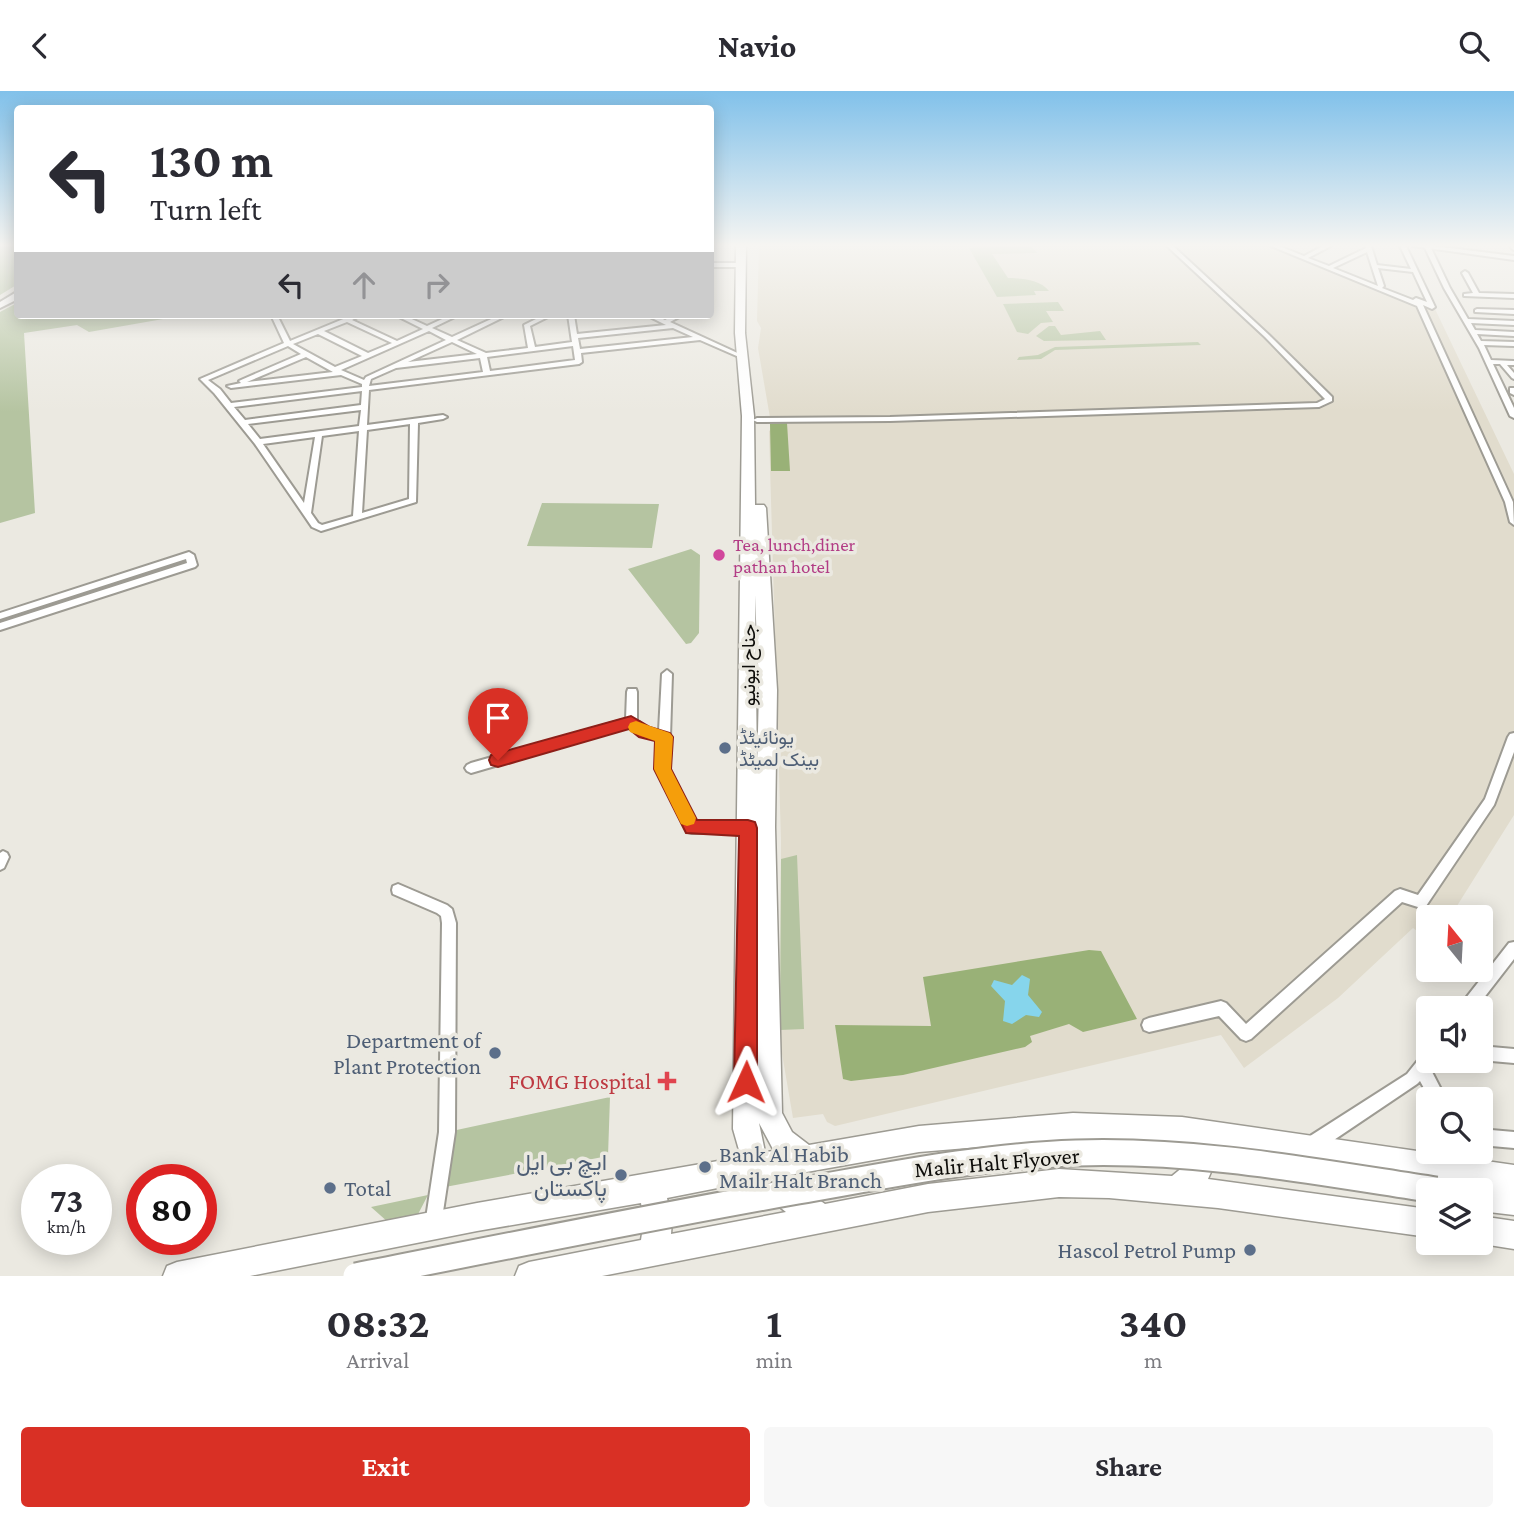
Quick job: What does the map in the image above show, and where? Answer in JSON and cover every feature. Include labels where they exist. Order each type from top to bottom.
[{"type":"highway","name":"جناح ایونیو","points":[[741,301],[741,356],[748,416],[754,822],[769,1113],[773,1130],[782,1142],[810,1159]]},
{"type":"highway","name":"جناح ایونیو","points":[[749,301],[748,330],[757,420],[768,690],[754,822],[746,1129],[757,1167],[774,1186],[822,1218]]},
{"type":"highway","points":[[177,1276],[433,1225],[757,1167],[919,1139],[1018,1129],[1073,1126],[1173,1130],[1309,1147],[1514,1179]]},
{"type":"highway","points":[[1173,1130],[1188,1144],[1197,1165],[1195,1176],[1177,1190]]},
{"type":"highway","name":"Malir Halt Flyover","points":[[356,1276],[752,1198],[944,1163],[999,1157],[1078,1153],[1160,1155],[1266,1165],[1416,1187]]},
{"type":"highway","points":[[1474,1174],[1514,1202]]},
{"type":"highway","name":"Malir Halt Flyover","points":[[529,1276],[928,1198],[1059,1183],[1313,1195],[1416,1220]]},
{"type":"highway","points":[[650,1188],[659,1223],[657,1240],[650,1253]]},
{"type":"highway","points":[[1493,1232],[1514,1235]]},
{"type":"street","points":[[757,420],[918,418],[1319,405],[1327,402],[1329,399],[1230,301]]},
{"type":"street","points":[[1411,301],[1420,305],[1509,502],[1514,522]]},
{"type":"street","points":[[1418,301],[1432,307],[1429,301]]},
{"type":"street","points":[[1456,301],[1489,362],[1514,416]]},
{"type":"street","points":[[1471,301],[1485,322]]},
{"type":"street","points":[[1477,301],[1514,303]]},
{"type":"street","points":[[1477,311],[1514,312]]},
{"type":"street","points":[[276,319],[288,344],[366,385]]},
{"type":"street","points":[[341,319],[397,343]]},
{"type":"street","points":[[407,319],[483,355]]},
{"type":"street","points":[[231,386],[338,371],[447,319]]},
{"type":"street","points":[[357,518],[368,378],[496,319]]},
{"type":"street","points":[[533,349],[527,325],[540,319]]},
{"type":"street","points":[[228,406],[366,385],[579,362],[572,319]]},
{"type":"street","points":[[658,319],[741,356]]},
{"type":"street","points":[[666,323],[673,319]]},
{"type":"street","points":[[344,320],[203,379],[217,391],[258,442],[306,513],[315,525],[321,528],[413,501],[414,421]]},
{"type":"street","points":[[1466,321],[1514,323]]},
{"type":"street","points":[[394,366],[576,344],[675,326]]},
{"type":"street","points":[[318,331],[368,356]]},
{"type":"street","points":[[1473,332],[1514,334]]},
{"type":"street","points":[[576,344],[701,338]]},
{"type":"street","points":[[1479,343],[1514,344]]},
{"type":"street","points":[[217,391],[307,354]]},
{"type":"street","points":[[483,355],[487,373]]},
{"type":"street","points":[[1514,356],[1501,356],[1508,363],[1514,377]]},
{"type":"street","points":[[1489,362],[1508,363]]},
{"type":"street","points":[[1502,390],[1514,391]]},
{"type":"street","points":[[242,423],[365,407]]},
{"type":"street","points":[[258,442],[443,417]]},
{"type":"street","points":[[306,513],[319,433]]},
{"type":"street","points":[[0,616],[28,612],[191,560]]},
{"type":"street","points":[[0,627],[28,612]]},
{"type":"street","points":[[667,674],[663,769],[692,828],[754,822]]},
{"type":"street","points":[[631,722],[632,692]]},
{"type":"street","points":[[631,722],[645,732],[664,737]]},
{"type":"street","points":[[471,768],[631,722]]},
{"type":"street","points":[[1149,1025],[1221,1008],[1246,1034],[1400,895],[1421,902],[1490,801],[1514,737]]},
{"type":"street","points":[[398,890],[442,909],[447,913],[449,923],[447,1132],[433,1225]]},
{"type":"street","points":[[1477,996],[1512,953]]},
{"type":"street","points":[[1493,1054],[1514,1056]]},
{"type":"street","points":[[1313,1195],[1309,1147],[1412,1079],[1417,1073]]},
{"type":"street","points":[[1493,1138],[1514,1140]]},
{"type":"shaded area","points":[[758,301],[1416,301],[1435,309],[1514,474],[1514,815],[1458,905],[1416,905],[1416,930],[1413,928],[1338,998],[1244,1068],[1221,1035],[835,1126],[827,1122],[823,1114],[793,1118],[778,1030],[781,841],[769,431],[772,429],[758,348],[761,328],[757,321]]},
{"type":"green space","points":[[1058,302],[1064,311],[1046,311],[1053,322],[1041,323],[1028,334],[1017,332],[1003,304]]},
{"type":"green space","points":[[14,305],[14,319],[163,319],[89,332],[77,325],[24,333],[35,513],[0,523],[0,312]]},
{"type":"green space","points":[[1049,326],[1055,326],[1061,335],[1100,331],[1106,340],[1044,341],[1036,336]]},
{"type":"green space","points":[[1198,342],[1201,345],[1055,350],[1041,359],[1017,360],[1019,357],[1038,355],[1055,347]]},
{"type":"green space","points":[[787,423],[790,471],[771,471],[770,424]]},
{"type":"green space","points":[[542,503],[659,504],[652,548],[527,546]]},
{"type":"green space","points":[[691,549],[700,555],[699,633],[691,643],[686,644],[628,569]]},
{"type":"green space","points":[[797,855],[804,1029],[780,1030],[781,859]]},
{"type":"green space","points":[[1089,950],[1101,951],[1137,1019],[1083,1032],[1069,1024],[1030,1036],[1032,1042],[1025,1047],[903,1075],[851,1081],[843,1079],[835,1025],[931,1026],[923,977]]},
{"type":"green space","points":[[610,1097],[608,1156],[445,1187],[452,1131]]},
{"type":"green space","points":[[428,1195],[416,1218],[389,1223],[371,1207]]},
{"type":"water","points":[[1022,975],[1030,979],[1028,995],[1042,1012],[1039,1017],[1026,1015],[1012,1024],[1003,1021],[1005,1001],[991,986],[994,980],[1012,985]]},
{"type":"slow traffic","points":[[636,727],[664,737],[663,769],[687,818]]},
{"type":"place","name":"Tea, lunch,diner pathan hotel","points":[[719,555]]},
{"type":"place","name":"یونائیٹڈ بینک لمیٹڈ","points":[[725,748]]},
{"type":"place","name":"Department of Plant Protection","points":[[495,1053]]},
{"type":"place","name":"FOMG Hospital","points":[[667,1081]]},
{"type":"place","name":"Bank Al Habib Mailr Halt Branch","points":[[705,1167]]},
{"type":"place","name":"ایچ بی ایل پاکستان","points":[[621,1175]]},
{"type":"place","name":"Total","points":[[330,1188]]},
{"type":"place","name":"Hascol Petrol Pump","points":[[1250,1250]]},
{"type":"route","points":[[498,760],[631,722],[645,732],[664,737],[663,769],[692,828],[748,828],[746,1082]]}]
